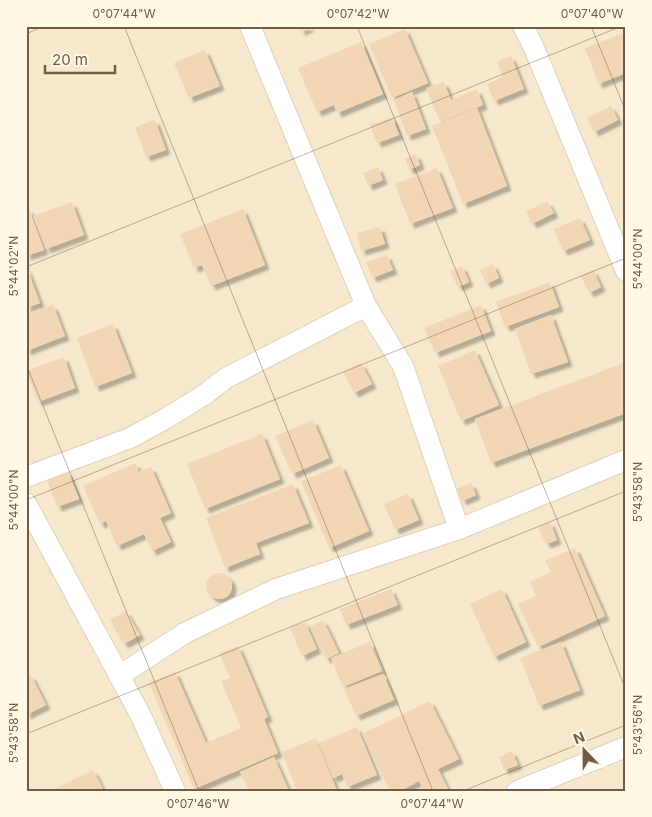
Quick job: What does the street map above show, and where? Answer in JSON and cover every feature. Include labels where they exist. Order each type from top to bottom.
[{"type":"street","points":[[250,26],[366,306],[403,366],[459,529]]},
{"type":"street","points":[[523,26],[538,57],[626,272]]},
{"type":"street","points":[[26,477],[130,438],[204,395],[226,378],[366,306]]},
{"type":"street","points":[[119,676],[184,633],[276,589],[459,529],[626,460]]},
{"type":"street","points":[[26,503],[141,716],[175,791]]},
{"type":"street","points":[[518,791],[626,747]]},
{"type":"shaded area","points":[[26,26],[626,26],[626,791],[26,791]]},
{"type":"building","points":[[299,26],[312,26],[301,31]]},
{"type":"building","points":[[405,29],[428,83],[392,98],[369,44]]},
{"type":"building","points":[[626,32],[626,73],[598,84],[585,48]]},
{"type":"building","points":[[361,42],[383,94],[337,113],[334,105],[317,112],[298,68]]},
{"type":"building","points":[[205,50],[220,86],[189,98],[174,63]]},
{"type":"building","points":[[511,56],[524,89],[494,101],[487,84],[503,77],[497,62]]},
{"type":"building","points":[[444,82],[451,100],[477,89],[483,105],[440,122],[426,88]]},
{"type":"building","points":[[412,92],[426,129],[407,136],[394,100]]},
{"type":"building","points":[[611,106],[618,120],[594,132],[587,118]]},
{"type":"building","points":[[477,108],[507,186],[463,204],[432,126]]},
{"type":"building","points":[[392,117],[399,135],[377,143],[370,125]]},
{"type":"building","points":[[155,120],[166,150],[146,157],[135,127]]},
{"type":"building","points":[[416,154],[420,165],[409,170],[405,159]]},
{"type":"building","points":[[378,167],[383,180],[368,186],[363,173]]},
{"type":"building","points":[[437,168],[453,208],[410,224],[395,184]]},
{"type":"building","points":[[547,201],[554,213],[532,224],[526,212]]},
{"type":"building","points":[[72,202],[84,235],[46,249],[33,216]]},
{"type":"building","points":[[29,209],[44,250],[26,256],[26,210]]},
{"type":"building","points":[[243,209],[265,265],[211,286],[202,265],[194,268],[180,234]]},
{"type":"building","points":[[580,218],[590,240],[563,251],[554,229]]},
{"type":"building","points":[[380,227],[385,244],[361,251],[357,233]]},
{"type":"building","points":[[387,255],[393,270],[372,278],[366,262]]},
{"type":"building","points":[[493,264],[499,278],[486,284],[480,270]]},
{"type":"building","points":[[26,266],[40,303],[26,308]]},
{"type":"building","points":[[462,266],[469,282],[458,287],[450,271]]},
{"type":"building","points":[[593,270],[601,287],[589,293],[581,276]]},
{"type":"building","points":[[550,282],[559,307],[505,327],[496,302]]},
{"type":"building","points":[[53,305],[65,336],[26,351],[26,314]]},
{"type":"building","points":[[481,305],[491,331],[435,353],[424,328]]},
{"type":"building","points":[[551,315],[568,362],[531,374],[515,329]]},
{"type":"building","points":[[113,324],[132,373],[95,387],[77,338]]},
{"type":"building","points":[[475,350],[499,405],[461,421],[438,366]]},
{"type":"building","points":[[64,357],[75,388],[38,402],[26,371]]},
{"type":"building","points":[[626,362],[626,413],[491,463],[475,419]]},
{"type":"building","points":[[361,363],[372,384],[354,393],[343,372]]},
{"type":"building","points":[[313,420],[329,458],[292,474],[275,436]]},
{"type":"building","points":[[262,434],[280,479],[205,509],[187,464]]},
{"type":"building","points":[[135,463],[139,472],[151,467],[171,513],[160,518],[171,542],[152,551],[144,534],[117,546],[106,521],[100,524],[83,486]]},
{"type":"building","points":[[341,465],[369,531],[329,548],[301,481]]},
{"type":"building","points":[[68,472],[79,499],[57,507],[47,480]]},
{"type":"building","points":[[471,483],[476,495],[462,501],[457,489]]},
{"type":"building","points":[[293,484],[309,523],[256,543],[260,554],[225,568],[206,518]]},
{"type":"building","points":[[408,494],[419,520],[395,530],[384,504]]},
{"type":"building","points":[[550,522],[557,540],[546,544],[538,527]]},
{"type":"building","points":[[575,548],[605,616],[538,647],[518,604],[536,596],[530,582],[551,572],[545,561]]},
{"type":"building","points":[[219,573],[228,577],[232,586],[228,595],[219,599],[210,595],[206,586],[210,577]]},
{"type":"building","points":[[391,589],[398,605],[346,625],[340,609]]},
{"type":"building","points":[[502,589],[526,642],[494,657],[470,604]]},
{"type":"building","points":[[126,611],[140,635],[124,644],[110,620]]},
{"type":"building","points":[[323,620],[339,653],[326,659],[310,627]]},
{"type":"building","points":[[305,622],[317,649],[302,656],[290,628]]},
{"type":"building","points":[[370,642],[382,671],[343,687],[331,658]]},
{"type":"building","points":[[561,642],[580,690],[539,706],[520,658]]},
{"type":"building","points":[[238,646],[268,717],[264,719],[278,753],[194,789],[149,683],[175,672],[206,743],[241,728],[221,681],[230,678],[219,653]]},
{"type":"building","points":[[383,674],[394,700],[356,716],[344,689]]},
{"type":"building","points":[[31,675],[46,705],[26,715],[26,678]]},
{"type":"building","points":[[430,701],[459,759],[438,769],[449,791],[424,791],[419,781],[400,791],[390,791],[362,734]]},
{"type":"building","points":[[357,727],[377,775],[347,787],[342,774],[333,778],[319,743]]},
{"type":"building","points":[[316,738],[337,791],[297,791],[282,752]]},
{"type":"building","points":[[512,751],[518,765],[504,770],[499,757]]},
{"type":"building","points":[[274,757],[289,791],[249,791],[240,772]]},
{"type":"building","points":[[93,770],[104,791],[51,791]]}]
